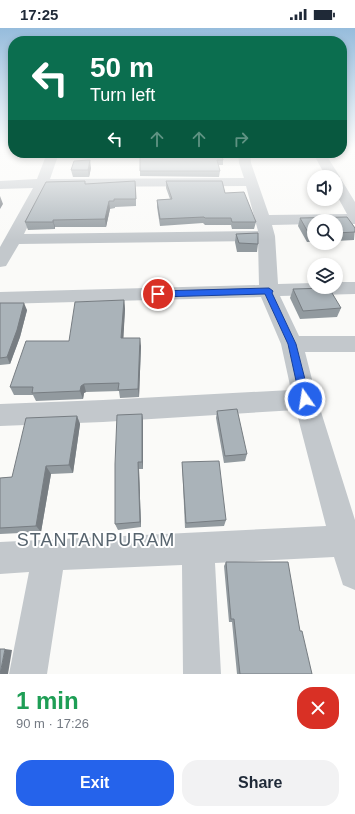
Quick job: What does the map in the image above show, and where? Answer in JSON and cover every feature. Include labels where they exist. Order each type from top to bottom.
[{"type":"street","points":[[0,262],[43,179]]},
{"type":"street","points":[[251,179],[268,234],[268,293],[292,344],[305,399],[355,573]]},
{"type":"street","points":[[0,185],[42,183],[252,182]]},
{"type":"street","points":[[343,194],[355,215]]},
{"type":"street","points":[[13,239],[268,234],[355,218]]},
{"type":"street","points":[[0,298],[355,288]]},
{"type":"street","points":[[292,344],[355,344]]},
{"type":"street","points":[[0,415],[103,411],[305,399]]},
{"type":"street","points":[[0,558],[346,541]]},
{"type":"street","points":[[198,548],[202,674]]},
{"type":"street","points":[[28,674],[49,555]]},
{"type":"building","points":[[85,181],[85,184],[135,181],[136,199],[114,199],[114,201],[109,201],[105,219],[25,222],[46,182]]},
{"type":"building","points":[[166,181],[222,181],[225,193],[244,192],[256,222],[232,222],[231,218],[204,217],[160,219],[157,200],[172,199]]},
{"type":"building","points":[[343,217],[347,217],[355,228],[355,232],[343,233]]},
{"type":"building","points":[[300,218],[307,218],[307,230]]},
{"type":"building","points":[[258,233],[258,244],[239,243],[236,234]]},
{"type":"building","points":[[293,289],[307,289],[307,294],[333,294],[341,308],[303,311]]},
{"type":"building","points":[[124,300],[121,338],[140,338],[138,389],[118,390],[119,383],[84,384],[81,386],[80,391],[32,393],[33,387],[10,387],[26,341],[69,341],[75,302]]},
{"type":"building","points":[[0,303],[24,303],[17,330],[7,357],[0,358]]},
{"type":"building","points":[[237,409],[247,454],[225,456],[217,411]]},
{"type":"building","points":[[142,414],[142,462],[138,462],[140,522],[115,524],[117,415]]},
{"type":"building","points":[[77,416],[69,465],[46,466],[36,526],[0,528],[0,478],[12,477],[26,418]]},
{"type":"building","points":[[219,461],[226,520],[186,523],[182,462]]},
{"type":"building","points":[[226,562],[288,562],[300,631],[302,631],[312,674],[240,674],[234,619],[231,619]]},
{"type":"building","points":[[0,649],[5,649],[0,674]]},
{"type":"district","name":"STANTANPURAM","points":[[96,540]]},
{"type":"route","points":[[158,294],[269,291],[268,293],[292,344],[305,399]]}]
